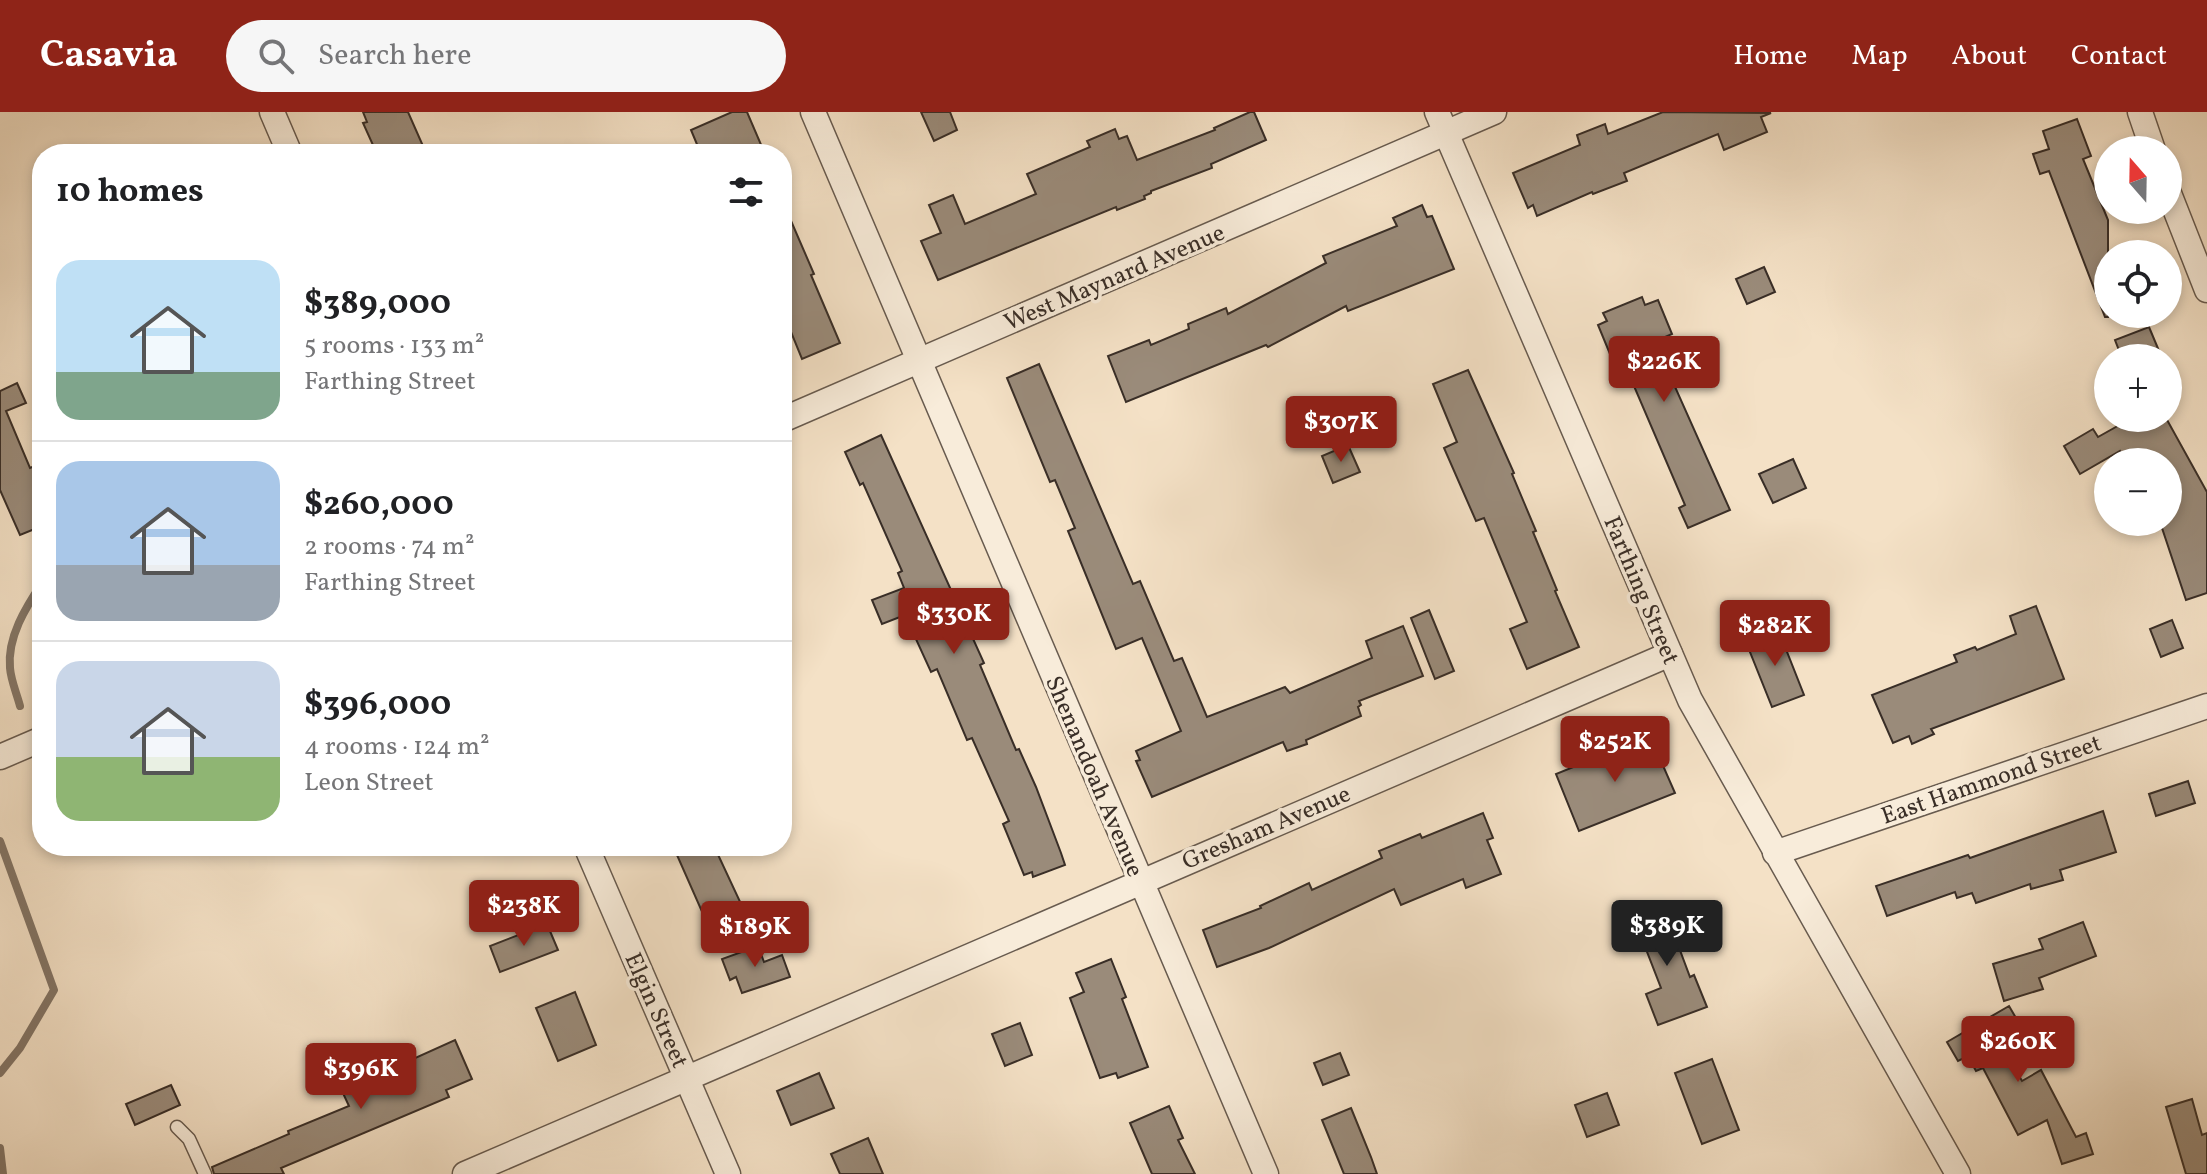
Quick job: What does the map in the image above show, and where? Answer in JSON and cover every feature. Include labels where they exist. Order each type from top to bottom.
[{"type":"street","points":[[272,112],[286,144]]},
{"type":"street","name":"Shenandoah Avenue","points":[[813,112],[1266,1174]]},
{"type":"street","name":"West Maynard Avenue","points":[[792,416],[919,361],[1441,122],[1494,112]]},
{"type":"street","points":[[2140,112],[2148,136]]},
{"type":"street","name":"Farthing Street","points":[[1441,122],[1690,700],[1958,1174]]},
{"type":"street","points":[[2181,224],[2207,290]]},
{"type":"street","name":"Gresham Avenue","points":[[465,1174],[1670,654]]},
{"type":"street","name":"East Hammond Street","points":[[1775,853],[2207,706]]},
{"type":"street","points":[[0,756],[32,743]]},
{"type":"street","name":"Elgin Street","points":[[590,856],[728,1174]]},
{"type":"lane","points":[[177,1127],[189,1139],[205,1174]]},
{"type":"building","points":[[363,112],[408,112],[422,144],[372,144],[363,123],[367,122]]},
{"type":"building","points":[[732,112],[747,112],[761,144],[697,144],[691,130]]},
{"type":"building","points":[[921,112],[950,112],[957,130],[934,141]]},
{"type":"building","points":[[1254,112],[1266,140],[1211,164],[1212,168],[1151,191],[1144,196],[1145,199],[1117,210],[1116,207],[938,280],[921,241],[941,233],[929,205],[953,195],[965,224],[1036,194],[1027,174],[1090,147],[1087,141],[1115,129],[1119,139],[1127,136],[1137,160],[1215,130]]},
{"type":"building","points":[[1663,112],[1771,113],[1761,117],[1767,132],[1724,150],[1718,134],[1624,173],[1627,181],[1592,192],[1537,216],[1533,205],[1528,208],[1513,173],[1580,145],[1577,135],[1605,124],[1608,134]]},
{"type":"building","points":[[2077,119],[2091,156],[2083,159],[2094,186],[2094,224],[2108,224],[2108,240],[2094,240],[2094,288],[2049,171],[2040,174],[2033,154],[2049,149],[2043,131]]},
{"type":"building","points":[[1422,205],[1427,217],[1432,216],[1454,269],[1348,311],[1346,306],[1268,347],[1266,345],[1126,402],[1108,356],[1149,340],[1151,345],[1189,329],[1188,324],[1226,308],[1228,314],[1326,263],[1323,256],[1397,226],[1393,218]]},
{"type":"building","points":[[792,223],[840,343],[802,359],[792,334]]},
{"type":"building","points":[[1764,267],[1775,292],[1747,304],[1736,279]]},
{"type":"building","points":[[1642,297],[1645,305],[1658,300],[1672,334],[1665,337],[1673,355],[1663,360],[1730,510],[1688,528],[1679,508],[1685,505],[1619,351],[1610,354],[1598,325],[1607,321],[1603,313]]},
{"type":"building","points":[[2149,328],[2156,344],[2117,344],[2115,340]]},
{"type":"building","points":[[1039,364],[1133,584],[1140,581],[1174,661],[1182,658],[1207,717],[1285,687],[1290,693],[1372,658],[1366,641],[1403,626],[1423,676],[1359,701],[1361,716],[1306,740],[1307,744],[1287,751],[1283,742],[1152,797],[1136,761],[1140,760],[1136,751],[1181,731],[1142,638],[1116,649],[1068,531],[1075,528],[1055,480],[1050,482],[1007,378]]},
{"type":"building","points":[[1468,370],[1514,473],[1555,591],[1579,647],[1527,669],[1510,629],[1527,622],[1484,518],[1476,521],[1444,448],[1457,442],[1433,384]]},
{"type":"building","points":[[17,383],[26,403],[6,411],[32,467],[32,530],[20,535],[0,490],[0,391]]},
{"type":"building","points":[[2093,429],[2098,437],[2107,432],[2174,432],[2207,492],[2207,593],[2186,600],[2165,536],[2182,536],[2182,448],[2094,448],[2094,466],[2080,474],[2064,446]]},
{"type":"building","points":[[881,435],[984,663],[980,665],[1016,750],[1019,749],[1036,787],[1065,865],[1033,877],[1032,872],[1024,875],[1003,824],[1009,821],[972,738],[967,740],[937,669],[931,672],[905,615],[882,624],[872,600],[904,588],[898,573],[902,571],[863,483],[860,485],[845,452]]},
{"type":"building","points":[[1348,445],[1360,472],[1333,483],[1322,456]]},
{"type":"building","points":[[1793,459],[1806,488],[1773,503],[1759,474]]},
{"type":"building","points":[[2036,606],[2064,679],[1931,729],[1934,734],[1912,744],[1909,736],[1893,743],[1872,695],[1957,662],[1954,655],[1975,647],[1977,650],[2016,634],[2010,616]]},
{"type":"building","points":[[1429,610],[1454,671],[1435,679],[1411,618]]},
{"type":"building","points":[[2172,620],[2183,648],[2161,657],[2150,629]]},
{"type":"building","points":[[1778,629],[1804,695],[1772,707],[1746,642]]},
{"type":"building","points":[[1650,736],[1675,793],[1579,831],[1556,774]]},
{"type":"building","points":[[2188,781],[2195,803],[2156,816],[2149,794]]},
{"type":"building","points":[[2103,811],[2116,852],[2060,870],[2063,880],[2031,889],[2030,884],[1976,903],[1972,893],[1957,898],[1955,892],[1887,916],[1876,886],[1968,855],[1970,858]]},
{"type":"building","points":[[1483,813],[1493,838],[1487,840],[1501,874],[1466,888],[1463,879],[1401,905],[1394,889],[1269,948],[1217,967],[1203,930],[1261,908],[1309,883],[1312,890],[1382,858],[1379,851],[1420,834],[1422,838]]},
{"type":"building","points":[[677,856],[719,856],[742,906],[707,923]]},
{"type":"building","points":[[1662,902],[1690,977],[1694,975],[1707,1007],[1658,1025],[1646,994],[1661,988],[1632,913]]},
{"type":"building","points":[[2083,922],[2096,956],[2039,978],[2043,989],[2004,1001],[1993,964],[2043,949],[2039,939]]},
{"type":"building","points":[[547,924],[558,950],[500,972],[490,946]]},
{"type":"building","points":[[758,946],[764,962],[782,955],[790,977],[742,993],[736,977],[730,980],[722,959]]},
{"type":"building","points":[[1111,959],[1126,997],[1122,999],[1148,1067],[1118,1078],[1116,1073],[1100,1078],[1070,998],[1084,992],[1076,973]]},
{"type":"building","points":[[575,992],[596,1045],[558,1061],[536,1008]]},
{"type":"building","points":[[2009,1006],[2023,1030],[2000,1042],[2022,1081],[2041,1070],[2076,1137],[2086,1133],[2093,1154],[2062,1164],[2047,1120],[2018,1135],[1983,1068],[1976,1071],[1968,1056],[1958,1061],[1947,1042]]},
{"type":"building","points":[[1020,1023],[1032,1055],[1005,1066],[992,1034]]},
{"type":"building","points":[[455,1040],[472,1079],[446,1090],[449,1097],[281,1168],[284,1174],[214,1174],[212,1167],[349,1106],[342,1091]]},
{"type":"building","points":[[1340,1053],[1349,1075],[1323,1085],[1314,1063]]},
{"type":"building","points":[[1712,1059],[1739,1130],[1702,1144],[1675,1073]]},
{"type":"building","points":[[819,1073],[834,1108],[791,1125],[777,1091]]},
{"type":"building","points":[[171,1085],[180,1105],[135,1125],[126,1104]]},
{"type":"building","points":[[1607,1093],[1619,1125],[1587,1137],[1575,1105]]},
{"type":"building","points":[[2192,1099],[2202,1135],[2207,1133],[2207,1174],[2186,1174],[2166,1107]]},
{"type":"building","points":[[1169,1106],[1183,1138],[1178,1140],[1195,1174],[1152,1174],[1130,1123]]},
{"type":"building","points":[[1351,1108],[1377,1174],[1344,1174],[1322,1120]]},
{"type":"building","points":[[868,1138],[883,1174],[840,1174],[831,1154]]},
{"type":"waterway","points":[[20,706],[11,673],[11,645],[32,599]]},
{"type":"waterway","points":[[0,841],[54,990],[20,1048],[0,1073]]},
{"type":"waterway","points":[[0,1148],[3,1174]]}]
